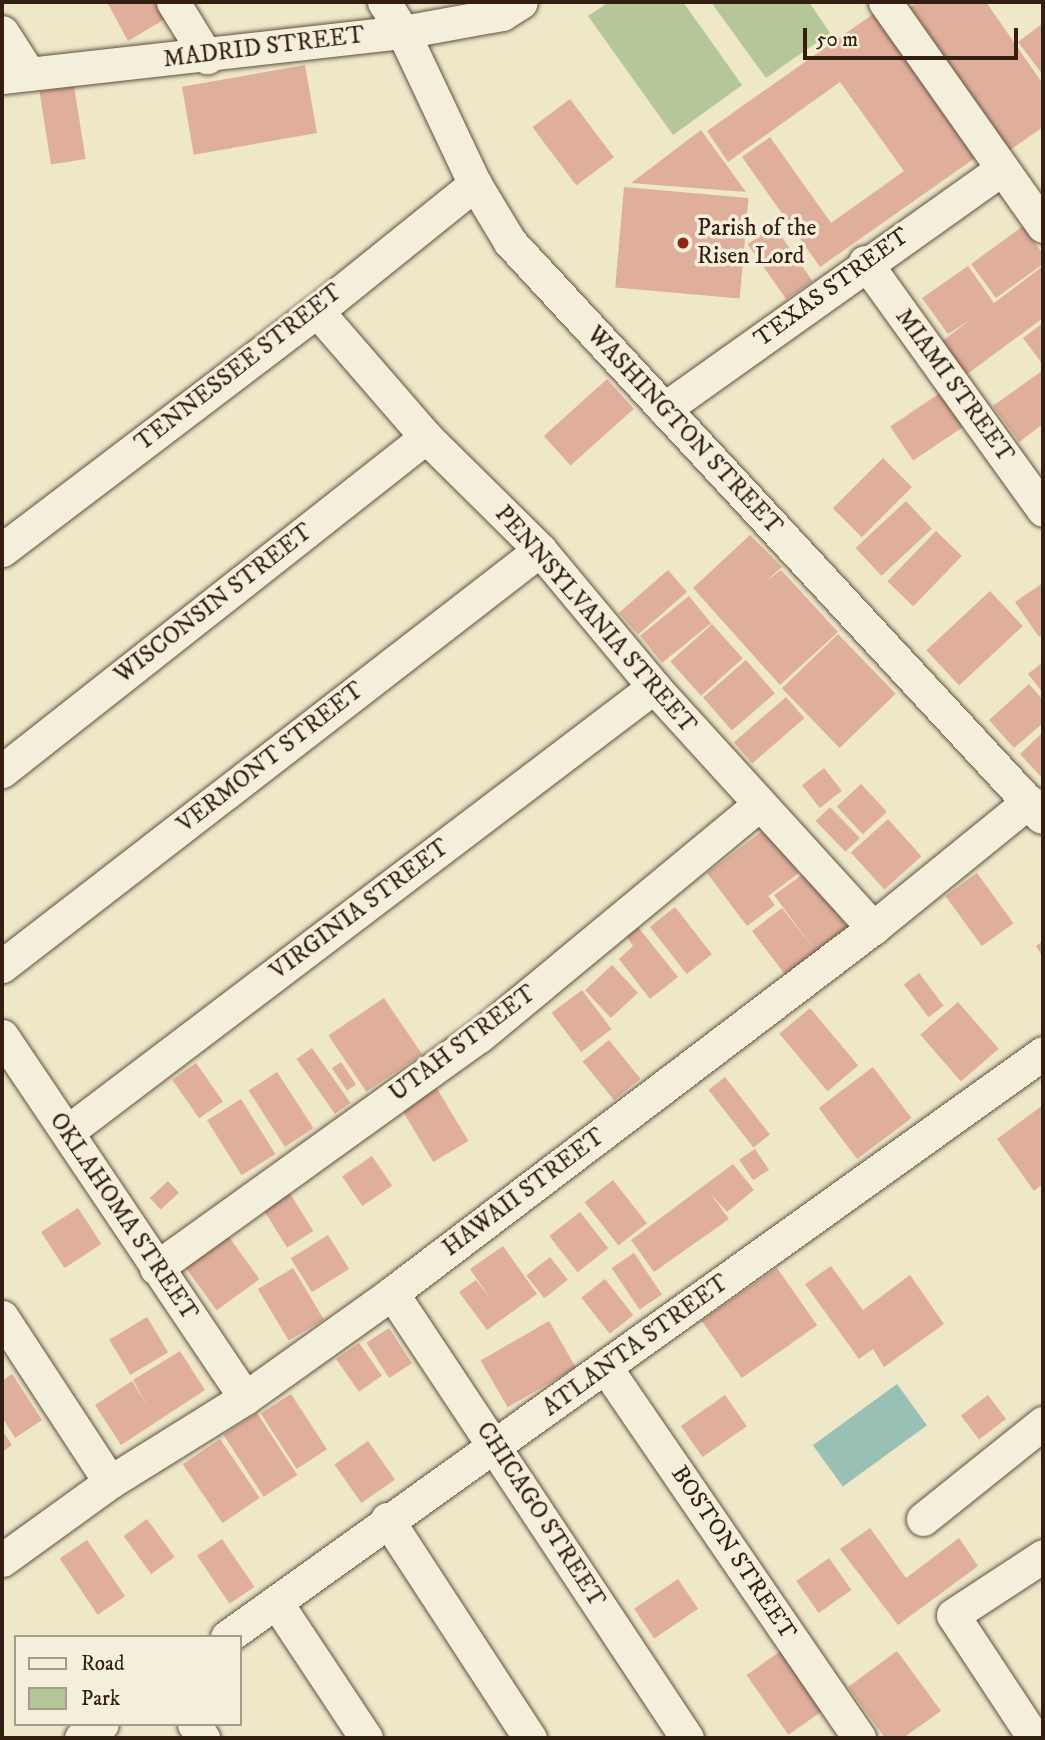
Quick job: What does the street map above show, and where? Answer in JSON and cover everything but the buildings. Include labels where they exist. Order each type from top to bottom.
[{"type":"street","points":[[173,2],[207,57]]},
{"type":"street","name":"WASHINGTON STREET","points":[[384,2],[403,32],[475,184],[509,242],[1036,810]]},
{"type":"street","name":"MADRID STREET","points":[[14,74],[207,57],[403,32],[502,14],[521,2]]},
{"type":"street","points":[[885,2],[1043,226]]},
{"type":"street","points":[[2,32],[14,74]]},
{"type":"street","name":"TEXAS STREET","points":[[664,409],[866,262],[1002,169]]},
{"type":"street","name":"TENNESSEE STREET","points":[[2,550],[317,311],[475,184]]},
{"type":"street","name":"MIAMI STREET","points":[[866,262],[1043,510]]},
{"type":"street","name":"PENNSYLVANIA STREET","points":[[317,311],[426,437],[540,550],[654,687],[873,928]]},
{"type":"street","name":"WISCONSIN STREET","points":[[2,771],[426,437]]},
{"type":"street","name":"VERMONT STREET","points":[[2,966],[540,550]]},
{"type":"street","name":"VIRGINIA STREET","points":[[67,1132],[654,687]]},
{"type":"street","name":"UTAH STREET","points":[[156,1268],[478,1037],[758,804]]},
{"type":"street","name":"HAWAII STREET","points":[[2,1560],[110,1482],[245,1398],[393,1293],[873,928],[1036,810]]},
{"type":"street","name":"OKLAHOMA STREET","points":[[2,1036],[245,1398]]},
{"type":"street","name":"ATLANTA STREET","points":[[230,1635],[387,1519],[495,1447],[1043,1053]]},
{"type":"street","name":"CHICAGO STREET","points":[[393,1293],[687,1738]]},
{"type":"street","points":[[5,1331],[110,1482]]},
{"type":"street","name":"BOSTON STREET","points":[[606,1368],[859,1738]]},
{"type":"street","points":[[923,1519],[1043,1423]]},
{"type":"street","points":[[387,1519],[530,1738]]},
{"type":"street","points":[[1035,1728],[953,1615],[1043,1556]]},
{"type":"street","points":[[276,1602],[366,1738]]},
{"type":"street","points":[[81,1738],[99,1726]]},
{"type":"green space","points":[[609,2],[683,2],[742,85],[673,135],[588,16]]},
{"type":"green space","points":[[711,2],[809,2],[830,33],[766,78]]},
{"type":"water","points":[[897,1384],[927,1425],[843,1486],[813,1445]]},
{"type":"place","name":"Parish of the Risen Lord","points":[[683,243]]}]
